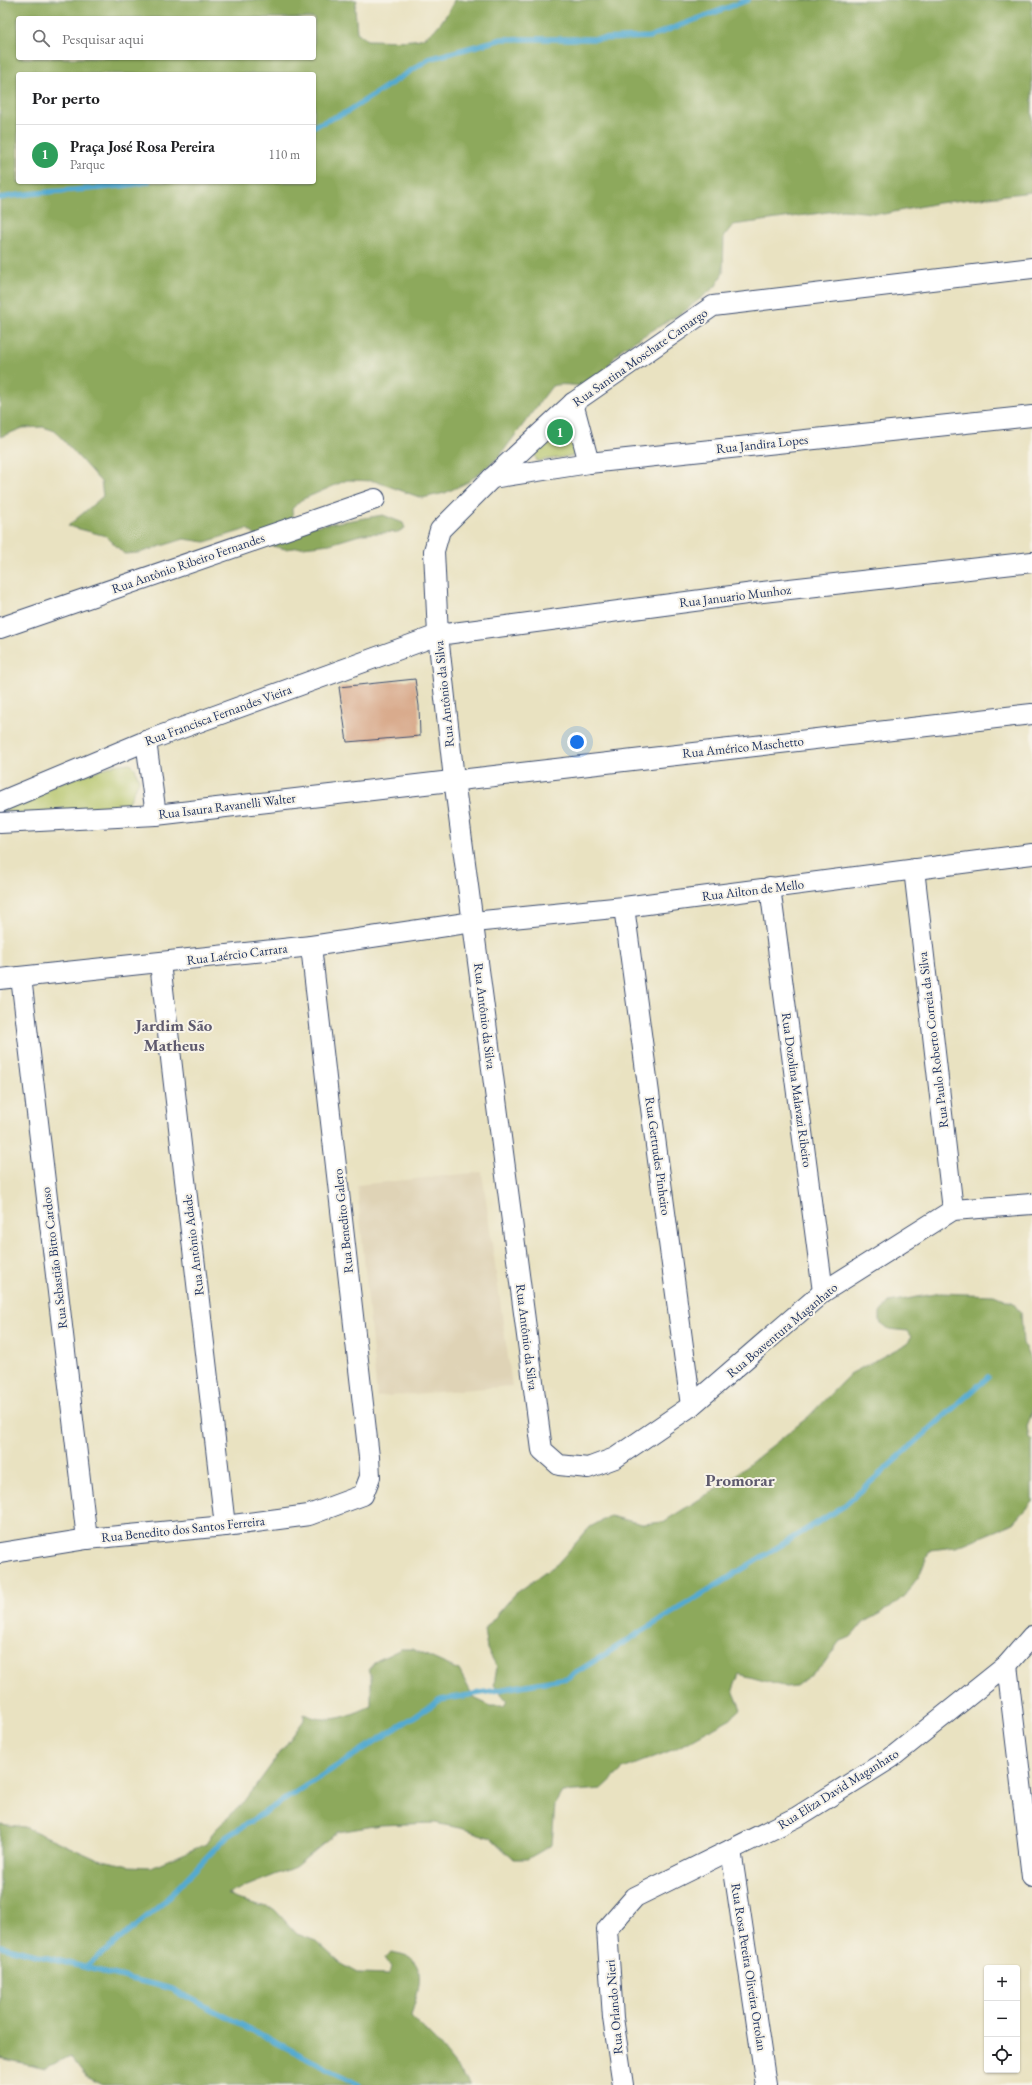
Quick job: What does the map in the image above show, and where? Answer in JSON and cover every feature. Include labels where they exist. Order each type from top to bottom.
[{"type":"street","name":"Rua Santina Moschate Camargo","points":[[440,530],[492,478],[573,403],[713,306],[1032,268]]},
{"type":"street","points":[[573,403],[589,462]]},
{"type":"street","name":"Rua Jandira Lopes","points":[[492,478],[589,462],[1032,416]]},
{"type":"street","name":"Rua Antônio Ribeiro Fernandes","points":[[0,628],[375,498]]},
{"type":"street","name":"Rua Antônio da Silva","points":[[440,530],[434,552],[438,634],[454,779],[542,1450],[559,1465],[588,1468]]},
{"type":"street","name":"Rua Januario Munhoz","points":[[438,634],[754,593],[1032,562]]},
{"type":"street","name":"Rua Francisca Fernandes Vieira","points":[[0,802],[146,741],[438,634]]},
{"type":"street","name":"Rua Américo Maschetto","points":[[454,779],[1032,714]]},
{"type":"street","points":[[146,741],[156,815]]},
{"type":"street","name":"Rua Isaura Ravanelli Walter","points":[[0,823],[156,815],[454,779]]},
{"type":"street","name":"Rua Ailton de Mello","points":[[473,922],[624,907],[1032,854]]},
{"type":"street","name":"Rua Paulo Roberto Correia da Silva","points":[[914,869],[953,1210]]},
{"type":"street","name":"Rua Dozolina Malavazi Ribeiro","points":[[770,887],[823,1292]]},
{"type":"street","name":"Rua Gertrudes Pinheiro","points":[[624,907],[691,1406]]},
{"type":"street","name":"Rua Laércio Carrara","points":[[0,979],[312,946],[473,922]]},
{"type":"street","name":"Rua Benedito Galero","points":[[312,946],[369,1457],[370,1477],[363,1495]]},
{"type":"street","name":"Rua Antônio Adade","points":[[160,963],[225,1526]]},
{"type":"street","name":"Rua Sebastião Bitto Cardoso","points":[[21,977],[87,1539]]},
{"type":"street","name":"Rua Boaventura Maganhato","points":[[588,1468],[615,1458],[691,1406],[823,1292],[953,1210],[1032,1204]]},
{"type":"street","name":"Rua Benedito dos Santos Ferreira","points":[[0,1553],[87,1539],[225,1526],[309,1515],[363,1495]]},
{"type":"street","name":"Rua Eliza David Maganhato","points":[[607,1928],[635,1897],[797,1817],[891,1758],[1007,1664],[1032,1636]]},
{"type":"street","points":[[1007,1664],[1032,1877]]},
{"type":"street","name":"Rua Rosa Pereira Oliveira Ortolan","points":[[731,1850],[766,2085]]},
{"type":"street","name":"Rua Orlando Nieri","points":[[607,1928],[613,2018],[623,2085]]},
{"type":"shaded area","points":[[482,1172],[512,1386],[377,1397],[357,1185]]},
{"type":"green space","points":[[0,0],[357,0],[355,8],[357,32],[367,40],[400,41],[414,40],[425,37],[435,29],[445,17],[454,0],[1032,0],[1032,192],[938,203],[884,214],[843,210],[733,225],[724,236],[723,273],[716,286],[686,310],[620,350],[593,386],[552,386],[499,457],[468,482],[445,493],[422,498],[374,481],[347,480],[301,500],[292,509],[293,520],[302,528],[383,515],[403,523],[405,528],[398,532],[363,534],[330,544],[285,549],[268,545],[247,529],[205,542],[184,539],[139,553],[124,554],[106,536],[68,526],[103,496],[101,482],[55,431],[43,427],[23,428],[0,437]]},
{"type":"green space","points":[[565,420],[579,455],[537,461],[532,448]]},
{"type":"green space","points":[[130,763],[135,768],[139,781],[128,804],[118,808],[0,821],[0,803],[114,765]]},
{"type":"green space","points":[[940,1293],[994,1295],[1013,1303],[1021,1313],[1023,1343],[1032,1364],[1032,1413],[1027,1426],[1029,1438],[1032,1440],[1032,1502],[1012,1524],[956,1547],[930,1550],[919,1576],[904,1596],[890,1608],[864,1622],[851,1637],[839,1642],[823,1665],[796,1686],[786,1687],[739,1674],[733,1690],[741,1709],[731,1718],[675,1749],[623,1769],[602,1789],[562,1792],[555,1804],[552,1845],[527,1859],[513,1859],[491,1838],[464,1829],[435,1823],[380,1825],[338,1832],[295,1867],[227,1894],[236,1899],[274,1909],[297,1934],[316,1941],[340,1963],[360,1974],[389,1975],[391,1968],[384,1958],[391,1952],[409,1957],[415,1963],[419,1977],[419,1985],[411,2016],[434,2039],[471,2085],[102,2085],[86,2077],[69,2056],[46,2068],[0,2058],[0,1824],[25,1827],[94,1858],[130,1866],[151,1867],[206,1844],[215,1830],[245,1801],[304,1720],[304,1714],[322,1719],[330,1719],[346,1716],[371,1706],[371,1675],[368,1670],[376,1661],[401,1649],[412,1649],[459,1670],[474,1698],[491,1706],[504,1706],[507,1701],[494,1685],[497,1667],[487,1649],[484,1630],[515,1594],[557,1564],[590,1527],[610,1516],[642,1524],[663,1522],[727,1482],[808,1417],[850,1374],[908,1343],[911,1337],[907,1331],[889,1329],[880,1322],[880,1313],[889,1302]]},
{"type":"building","points":[[415,679],[419,706],[420,736],[347,742],[339,687]]},
{"type":"waterway","points":[[316,125],[347,112],[429,59],[502,39],[598,39],[649,37],[748,0]]},
{"type":"waterway","points":[[0,198],[136,184]]},
{"type":"waterway","points":[[86,1967],[163,1903],[226,1837],[440,1700],[567,1678],[844,1506],[988,1377]]},
{"type":"waterway","points":[[0,1946],[172,1989],[359,2085]]},
{"type":"place","name":"Praça José Rosa Pereira","points":[[560,432]]},
{"type":"district","name":"Jardim São Matheus","points":[[174,1035]]},
{"type":"district","name":"Promorar","points":[[740,1480]]}]
